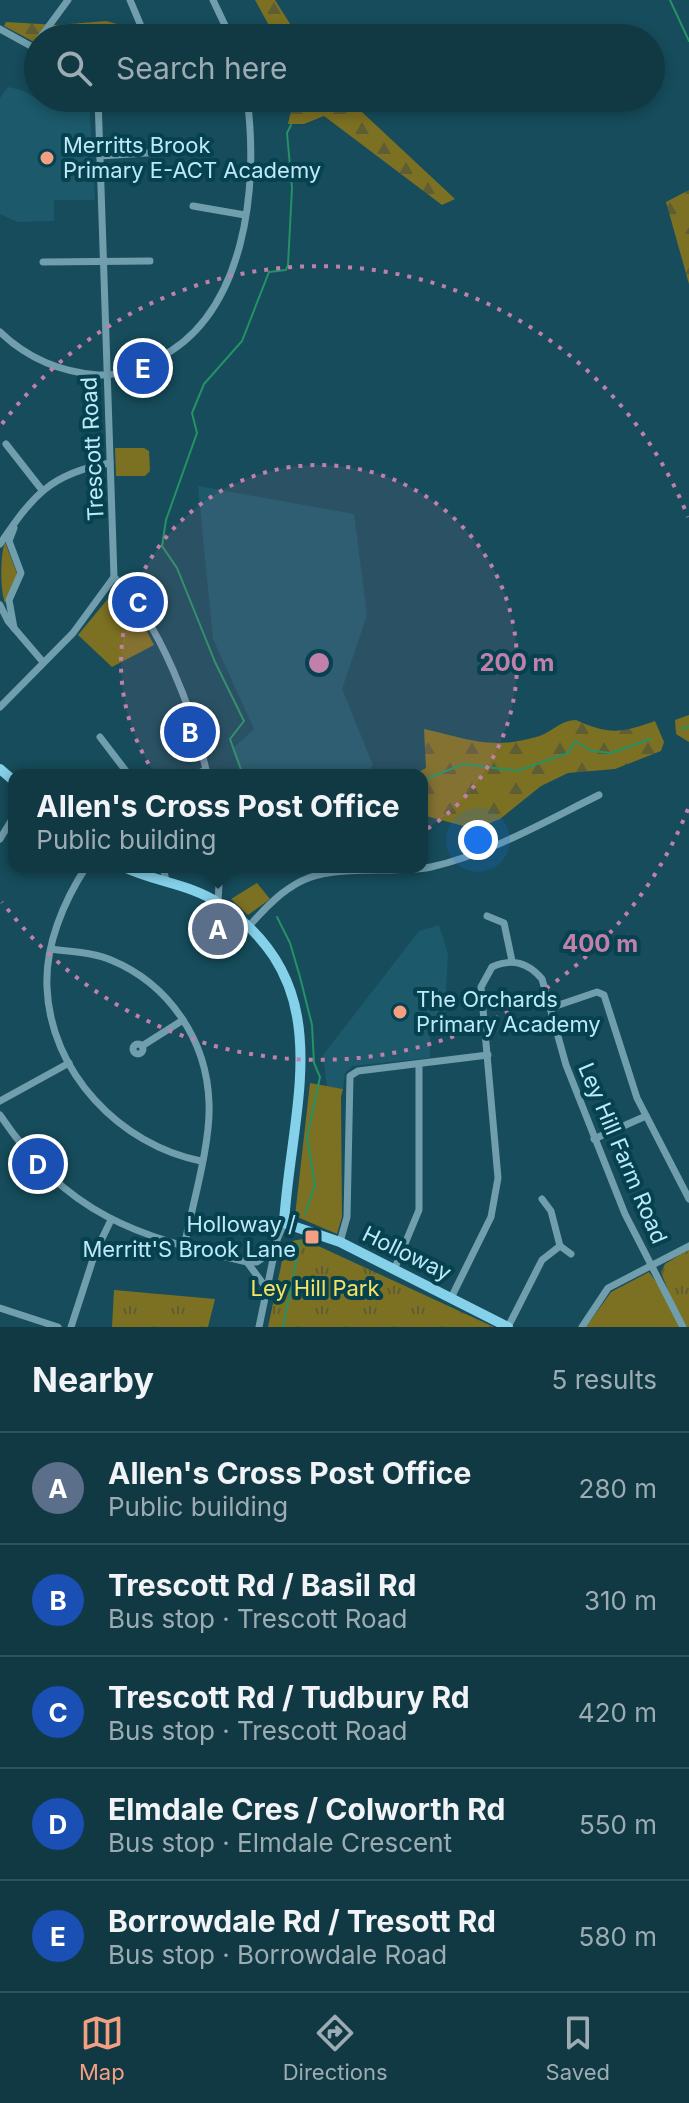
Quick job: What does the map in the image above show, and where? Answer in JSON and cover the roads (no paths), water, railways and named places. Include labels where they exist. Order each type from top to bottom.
[{"type":"street","points":[[52,24],[68,0]]},
{"type":"street","points":[[130,0],[140,24]]},
{"type":"street","points":[[213,0],[225,24]]},
{"type":"street","points":[[0,29],[24,38]]},
{"type":"street","name":"Trescott Road","points":[[98,112],[101,261],[114,577]]},
{"type":"street","points":[[0,332],[22,351],[58,369],[106,375],[127,372],[169,353],[204,322],[234,260],[245,215],[252,156],[248,112]]},
{"type":"street","points":[[100,156],[162,152],[170,147]]},
{"type":"street","points":[[193,206],[245,215]]},
{"type":"street","points":[[43,262],[150,261]]},
{"type":"street","points":[[6,444],[42,490]]},
{"type":"street","points":[[0,544],[17,518],[42,490],[68,473],[110,463]]},
{"type":"street","points":[[14,628],[9,600],[21,573],[9,541],[17,518]]},
{"type":"street","points":[[0,707],[73,633],[114,577],[131,596],[158,644],[189,711],[205,769]]},
{"type":"street","points":[[0,605],[14,628],[43,662]]},
{"type":"street","points":[[100,737],[124,769]]},
{"type":"street","points":[[428,868],[487,847],[599,795]]},
{"type":"street","points":[[82,873],[68,896],[51,949],[47,987],[51,1016],[69,1063],[92,1098],[121,1126],[163,1151],[201,1161]]},
{"type":"street","points":[[142,873],[218,902],[250,925],[273,957],[286,984],[303,1045],[302,1090],[284,1223],[274,1250],[259,1327]]},
{"type":"street","points":[[164,873],[166,881]]},
{"type":"street","points":[[218,902],[220,873]]},
{"type":"street","points":[[250,925],[271,903],[304,877],[317,873]]},
{"type":"street","points":[[416,881],[417,873]]},
{"type":"street","points":[[452,1296],[480,1243],[496,1197],[498,1178],[481,987],[492,967],[512,961],[504,923],[487,916]]},
{"type":"street","points":[[51,949],[110,959],[148,980],[183,1020],[198,1047],[210,1102],[184,1247]]},
{"type":"street","name":"Ley Hill Farm Road","points":[[512,961],[534,969],[542,979],[566,1065],[594,1139],[625,1214],[683,1327]]},
{"type":"street","points":[[550,1008],[597,992],[604,995],[646,1116],[689,1199]]},
{"type":"street","points":[[142,1046],[183,1020]]},
{"type":"street","points":[[340,1242],[347,1217],[350,1076],[358,1071],[488,1055]]},
{"type":"street","points":[[0,1101],[69,1063]]},
{"type":"street","points":[[394,1270],[419,1210],[419,1064]]},
{"type":"street","points":[[0,1115],[42,1170],[111,1220],[184,1247],[247,1262],[257,1262],[274,1250]]},
{"type":"street","points":[[594,1139],[646,1116]]},
{"type":"street","points":[[542,1199],[551,1211],[560,1246],[571,1254]]},
{"type":"street","points":[[71,1327],[95,1253],[111,1220]]},
{"type":"street","name":"Holloway","points":[[284,1223],[340,1242],[508,1327]]},
{"type":"street","points":[[508,1327],[542,1260],[560,1246]]},
{"type":"street","points":[[582,1327],[608,1288],[689,1246]]},
{"type":"street","points":[[247,1262],[267,1289]]},
{"type":"street","points":[[0,1308],[58,1327]]},
{"type":"waterway","points":[[670,0],[689,41]]},
{"type":"waterway","points":[[241,769],[230,739],[244,721],[215,662],[177,568],[162,546],[166,520],[197,433],[192,413],[204,384],[242,341],[269,272],[286,270],[288,265],[292,188],[287,133],[291,125]]},
{"type":"waterway","points":[[682,729],[689,726]]},
{"type":"waterway","points":[[428,779],[463,764],[517,771],[568,753],[575,741],[592,751],[611,753],[651,739]]},
{"type":"waterway","points":[[277,917],[290,943],[300,977],[312,1025],[314,1063],[320,1077],[307,1137],[315,1185],[305,1214]]},
{"type":"waterway","points":[[283,1327],[300,1242]]},
{"type":"place","name":"Merritts Brook Primary E-ACT Academy","points":[[47,158]]},
{"type":"place","name":"Borrowdale Rd / Tresott Rd","points":[[143,368]]},
{"type":"place","name":"Trescott Rd / Tudbury Rd","points":[[138,602]]},
{"type":"place","name":"Trescott Rd / Basil Rd","points":[[190,732]]},
{"type":"place","name":"Allen's Cross Post Office","points":[[218,929]]},
{"type":"place","name":"The Orchards Primary Academy","points":[[400,1012]]},
{"type":"place","name":"Elmdale Cres / Colworth Rd","points":[[38,1164]]},
{"type":"place","name":"Holloway / Merritt'S Brook Lane","points":[[312,1237]]},
{"type":"park label","name":"Ley Hill Park","points":[[315,1288]]}]
